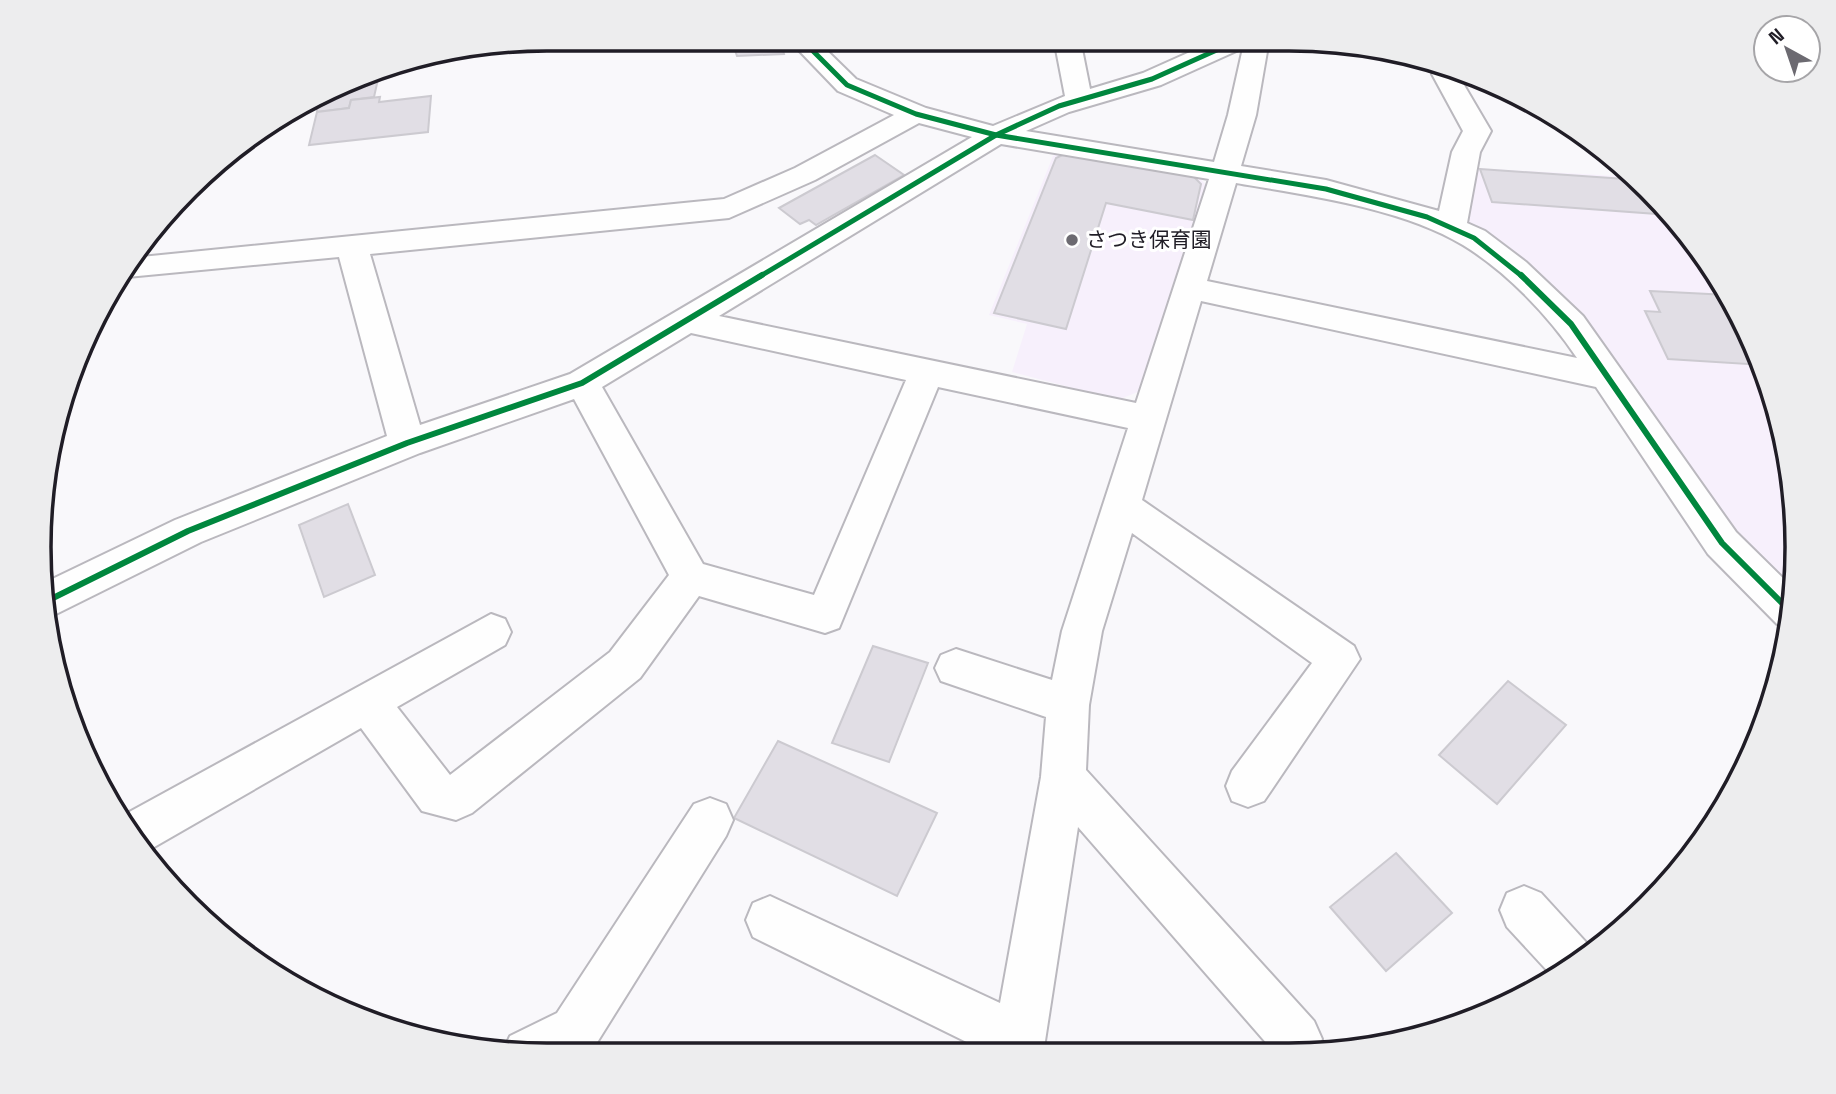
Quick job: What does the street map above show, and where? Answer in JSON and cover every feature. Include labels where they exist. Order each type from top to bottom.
[{"type":"street","points":[[813,51],[847,85],[916,114],[996,135],[1326,189],[1371,200],[1474,238],[1515,269],[1571,324],[1722,543],[1782,603]]},
{"type":"street","points":[[1069,51],[1079,100]]},
{"type":"street","points":[[54,598],[188,531],[407,443],[582,383],[996,135],[1079,100],[1152,79],[1214,51]]},
{"type":"street","points":[[1019,1043],[1063,777],[1068,705],[1082,631],[1191,288],[1242,115],[1255,51]]},
{"type":"street","points":[[1446,76],[1477,131],[1466,152],[1451,228]]},
{"type":"street","points":[[136,268],[729,208],[805,174],[916,114]]},
{"type":"street","points":[[352,247],[407,443]]},
{"type":"street","points":[[1191,288],[1611,379]]},
{"type":"street","points":[[688,321],[1148,419]]},
{"type":"street","points":[[582,383],[690,577],[825,616],[927,371]]},
{"type":"street","points":[[1121,505],[1339,659],[1248,786]]},
{"type":"street","points":[[368,703],[438,796],[456,798],[625,666],[690,577]]},
{"type":"street","points":[[140,831],[491,632]]},
{"type":"street","points":[[956,668],[1068,705]]},
{"type":"street","points":[[1063,777],[1296,1039]]},
{"type":"street","points":[[550,1043],[575,1031],[710,820]]},
{"type":"street","points":[[1524,911],[1569,957]]},
{"type":"street","points":[[770,920],[1010,1043]]},
{"type":"shaded area","points":[[1066,150],[1196,174],[1206,185],[1145,389],[1118,400],[1012,372],[1027,324],[989,315],[1053,156]]},
{"type":"shaded area","points":[[1473,168],[1618,176],[1662,220],[1702,271],[1719,299],[1759,387],[1776,450],[1781,482],[1785,547],[1783,588],[1735,541],[1594,329],[1534,267],[1464,221]]},
{"type":"building","points":[[735,51],[783,51],[784,54],[737,56]]},
{"type":"building","points":[[378,81],[374,97],[351,100],[349,108],[317,112],[317,108]]},
{"type":"building","points":[[431,96],[428,132],[309,145],[317,112],[349,108],[351,100],[380,97],[379,102]]},
{"type":"building","points":[[1067,153],[1193,176],[1201,184],[1193,220],[1106,203],[1066,329],[994,313],[1056,158]]},
{"type":"building","points":[[875,155],[904,175],[816,225],[809,220],[800,224],[779,208]]},
{"type":"building","points":[[1480,169],[1621,179],[1656,214],[1492,202]]},
{"type":"building","points":[[1650,291],[1716,294],[1750,364],[1668,359],[1645,311],[1660,312]]},
{"type":"building","points":[[348,504],[375,575],[324,597],[299,525]]},
{"type":"building","points":[[873,646],[928,663],[889,762],[832,743]]},
{"type":"building","points":[[1508,681],[1566,725],[1497,804],[1439,755]]},
{"type":"building","points":[[778,741],[937,813],[897,896],[734,818]]},
{"type":"building","points":[[1396,853],[1452,913],[1386,971],[1330,907]]},
{"type":"cycle path","points":[[813,51],[847,85],[916,114],[996,135],[1326,189],[1427,217],[1474,238],[1515,269],[1571,324],[1722,543],[1782,603]]},
{"type":"cycle path","points":[[54,598],[188,531],[407,443],[582,383],[996,135],[1059,106],[1152,79],[1214,51]]},
{"type":"place","name":"さつき保育園","points":[[1072,240]]}]
